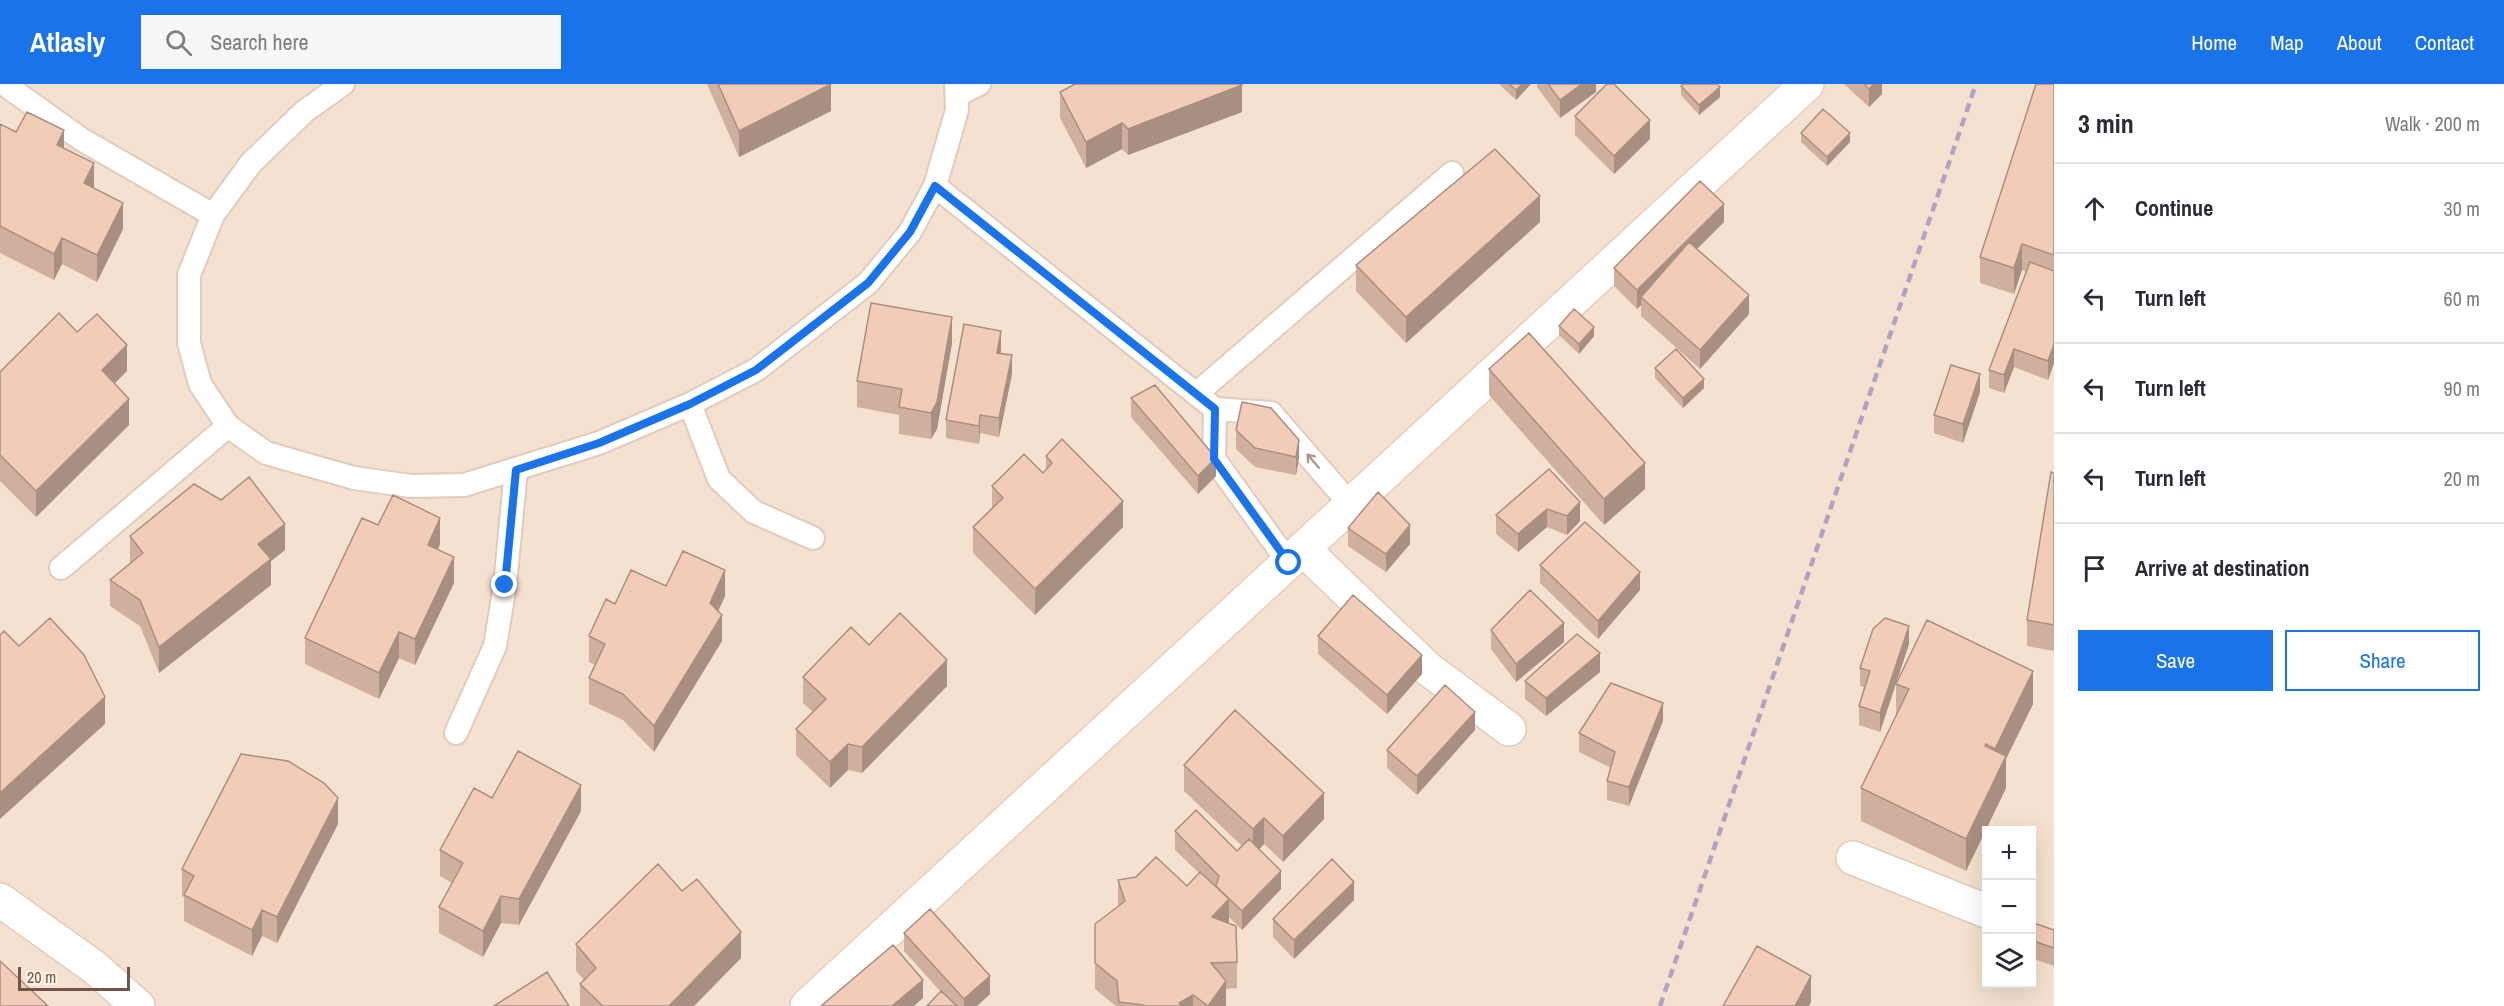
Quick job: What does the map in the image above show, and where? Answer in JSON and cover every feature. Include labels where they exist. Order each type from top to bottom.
[{"type":"street","points":[[807,1006],[1807,84]]},
{"type":"street","points":[[1296,556],[1426,668],[1509,729]]},
{"type":"street","points":[[1853,858],[1982,909]]},
{"type":"street","points":[[0,900],[94,967],[138,1006]]},
{"type":"lane","points":[[4,84],[81,139],[213,215]]},
{"type":"lane","points":[[343,84],[305,111],[251,163],[213,215],[189,275],[189,343],[201,384],[228,426],[266,453],[354,478],[411,486],[464,485],[599,443],[690,404],[756,370],[868,283],[910,232],[935,186],[957,110],[957,89],[979,84]]},
{"type":"lane","points":[[1196,394],[1452,173]]},
{"type":"lane","points":[[935,186],[1215,409],[1271,413],[1351,505]]},
{"type":"lane","points":[[690,404],[719,479],[754,512],[813,538]]},
{"type":"lane","points":[[1215,409],[1214,459],[1296,556]]},
{"type":"lane","points":[[61,568],[228,426]]},
{"type":"lane","points":[[456,733],[495,646],[505,585],[516,470]]},
{"type":"shaded area","points":[[0,84],[2054,84],[2054,1006],[0,1006]]},
{"type":"building","points":[[718,84],[831,84],[739,131]]},
{"type":"building","points":[[1075,84],[1242,85],[1128,129],[1122,123],[1086,142],[1060,92]]},
{"type":"building","points":[[1509,84],[1522,84],[1516,90]]},
{"type":"building","points":[[1548,84],[1582,84],[1560,100]]},
{"type":"building","points":[[1607,84],[1614,84],[1650,120],[1614,156],[1575,116]]},
{"type":"building","points":[[1683,84],[1717,84],[1720,87],[1699,105],[1681,86]]},
{"type":"building","points":[[1864,84],[1874,84],[1869,89]]},
{"type":"building","points":[[2036,84],[2054,84],[2054,255],[2022,244],[2014,268],[1980,257]]},
{"type":"building","points":[[1823,109],[1850,133],[1827,157],[1801,133]]},
{"type":"building","points":[[27,112],[64,130],[57,145],[94,163],[84,183],[123,203],[97,255],[62,238],[54,254],[0,226],[0,124],[16,132]]},
{"type":"building","points":[[1495,149],[1540,196],[1406,317],[1356,265]]},
{"type":"building","points":[[1700,181],[1724,204],[1637,290],[1614,268]]},
{"type":"building","points":[[1689,242],[1749,295],[1700,350],[1641,297]]},
{"type":"building","points":[[2030,262],[2054,271],[2054,344],[2048,361],[2014,349],[2004,375],[1989,370]]},
{"type":"building","points":[[871,303],[952,317],[937,402],[931,413],[899,407],[902,389],[857,381]]},
{"type":"building","points":[[1574,309],[1594,327],[1579,344],[1559,326]]},
{"type":"building","points":[[59,313],[77,332],[97,314],[127,345],[102,370],[129,399],[36,491],[0,455],[0,372]]},
{"type":"building","points":[[964,324],[1001,331],[997,353],[1012,355],[999,418],[980,415],[979,426],[946,420]]},
{"type":"building","points":[[1529,333],[1645,463],[1604,499],[1489,369]]},
{"type":"building","points":[[1676,349],[1704,379],[1683,398],[1655,368]]},
{"type":"building","points":[[1951,365],[1980,374],[1963,424],[1934,415]]},
{"type":"building","points":[[1155,385],[1216,458],[1198,476],[1131,398]]},
{"type":"building","points":[[1242,402],[1271,408],[1299,440],[1296,457],[1255,448],[1236,430]]},
{"type":"building","points":[[1062,439],[1123,501],[1035,589],[973,527],[1003,498],[992,486],[1024,454],[1043,473],[1052,463],[1046,456]]},
{"type":"building","points":[[1549,469],[1580,502],[1567,516],[1547,509],[1518,534],[1496,515]]},
{"type":"building","points":[[2051,472],[2054,473],[2054,625],[2027,620]]},
{"type":"building","points":[[249,477],[285,524],[258,544],[271,559],[159,647],[140,600],[110,580],[143,553],[130,536],[194,484],[221,500]]},
{"type":"building","points":[[1378,492],[1410,525],[1386,554],[1348,528]]},
{"type":"building","points":[[393,495],[440,518],[428,545],[454,557],[415,639],[399,632],[379,673],[305,638],[362,518],[378,525]]},
{"type":"building","points":[[1585,522],[1640,572],[1598,621],[1540,565]]},
{"type":"building","points":[[683,551],[725,570],[710,603],[722,615],[654,726],[623,694],[589,678],[605,644],[589,636],[606,599],[615,604],[631,570],[666,586]]},
{"type":"building","points":[[1530,590],[1564,623],[1516,664],[1491,630]]},
{"type":"building","points":[[1353,595],[1422,655],[1387,695],[1318,636]]},
{"type":"building","points":[[900,613],[947,660],[862,747],[848,744],[830,762],[796,729],[826,699],[803,677],[851,627],[869,645]]},
{"type":"building","points":[[50,618],[84,655],[105,697],[0,793],[0,635],[4,631],[19,646]]},
{"type":"building","points":[[1885,618],[1909,626],[1880,713],[1859,706],[1870,671],[1860,668],[1873,629]]},
{"type":"building","points":[[1927,620],[2033,671],[1995,749],[1986,744],[1985,746],[2006,756],[1966,839],[1861,788],[1909,689],[1896,684]]},
{"type":"building","points":[[1577,634],[1600,653],[1546,698],[1525,681]]},
{"type":"building","points":[[1611,683],[1663,703],[1629,787],[1607,781],[1615,752],[1579,733]]},
{"type":"building","points":[[1445,685],[1475,712],[1417,776],[1387,750]]},
{"type":"building","points":[[1235,710],[1324,793],[1283,836],[1264,818],[1253,829],[1184,765]]},
{"type":"building","points":[[518,751],[581,785],[519,899],[501,896],[483,931],[439,907],[463,863],[440,850],[474,788],[492,798]]},
{"type":"building","points":[[241,754],[288,761],[324,783],[338,798],[277,917],[262,910],[252,930],[184,895],[194,876],[182,869]]},
{"type":"building","points":[[1196,810],[1237,851],[1249,839],[1281,871],[1242,911],[1216,886],[1219,876],[1175,831]]},
{"type":"building","points":[[1156,857],[1187,886],[1200,872],[1229,899],[1212,917],[1236,926],[1237,962],[1211,963],[1226,981],[1208,1006],[1193,995],[1179,1003],[1181,1006],[1145,1006],[1119,1002],[1117,981],[1095,963],[1095,924],[1125,901],[1118,880],[1136,877]]},
{"type":"building","points":[[1332,859],[1354,882],[1294,940],[1273,919]]},
{"type":"building","points":[[658,864],[682,891],[697,879],[741,932],[669,1006],[603,1006],[580,984],[596,968],[576,944]]},
{"type":"building","points":[[930,909],[990,976],[964,999],[904,933]]},
{"type":"building","points":[[2036,924],[2054,930],[2054,948],[2036,942]]},
{"type":"building","points":[[893,945],[923,980],[892,1006],[821,1006]]},
{"type":"building","points":[[1757,946],[1811,976],[1795,1006],[1723,1006]]},
{"type":"building","points":[[0,961],[48,1006],[0,1006]]},
{"type":"building","points":[[547,972],[569,1006],[494,1006]]},
{"type":"building","points":[[941,991],[957,1006],[927,1006]]},
{"type":"railway","points":[[1660,1006],[1976,84]]},
{"type":"route","points":[[505,585],[516,470],[599,443],[690,404],[756,370],[868,283],[910,232],[935,186],[1215,409],[1214,459],[1289,563]]}]
